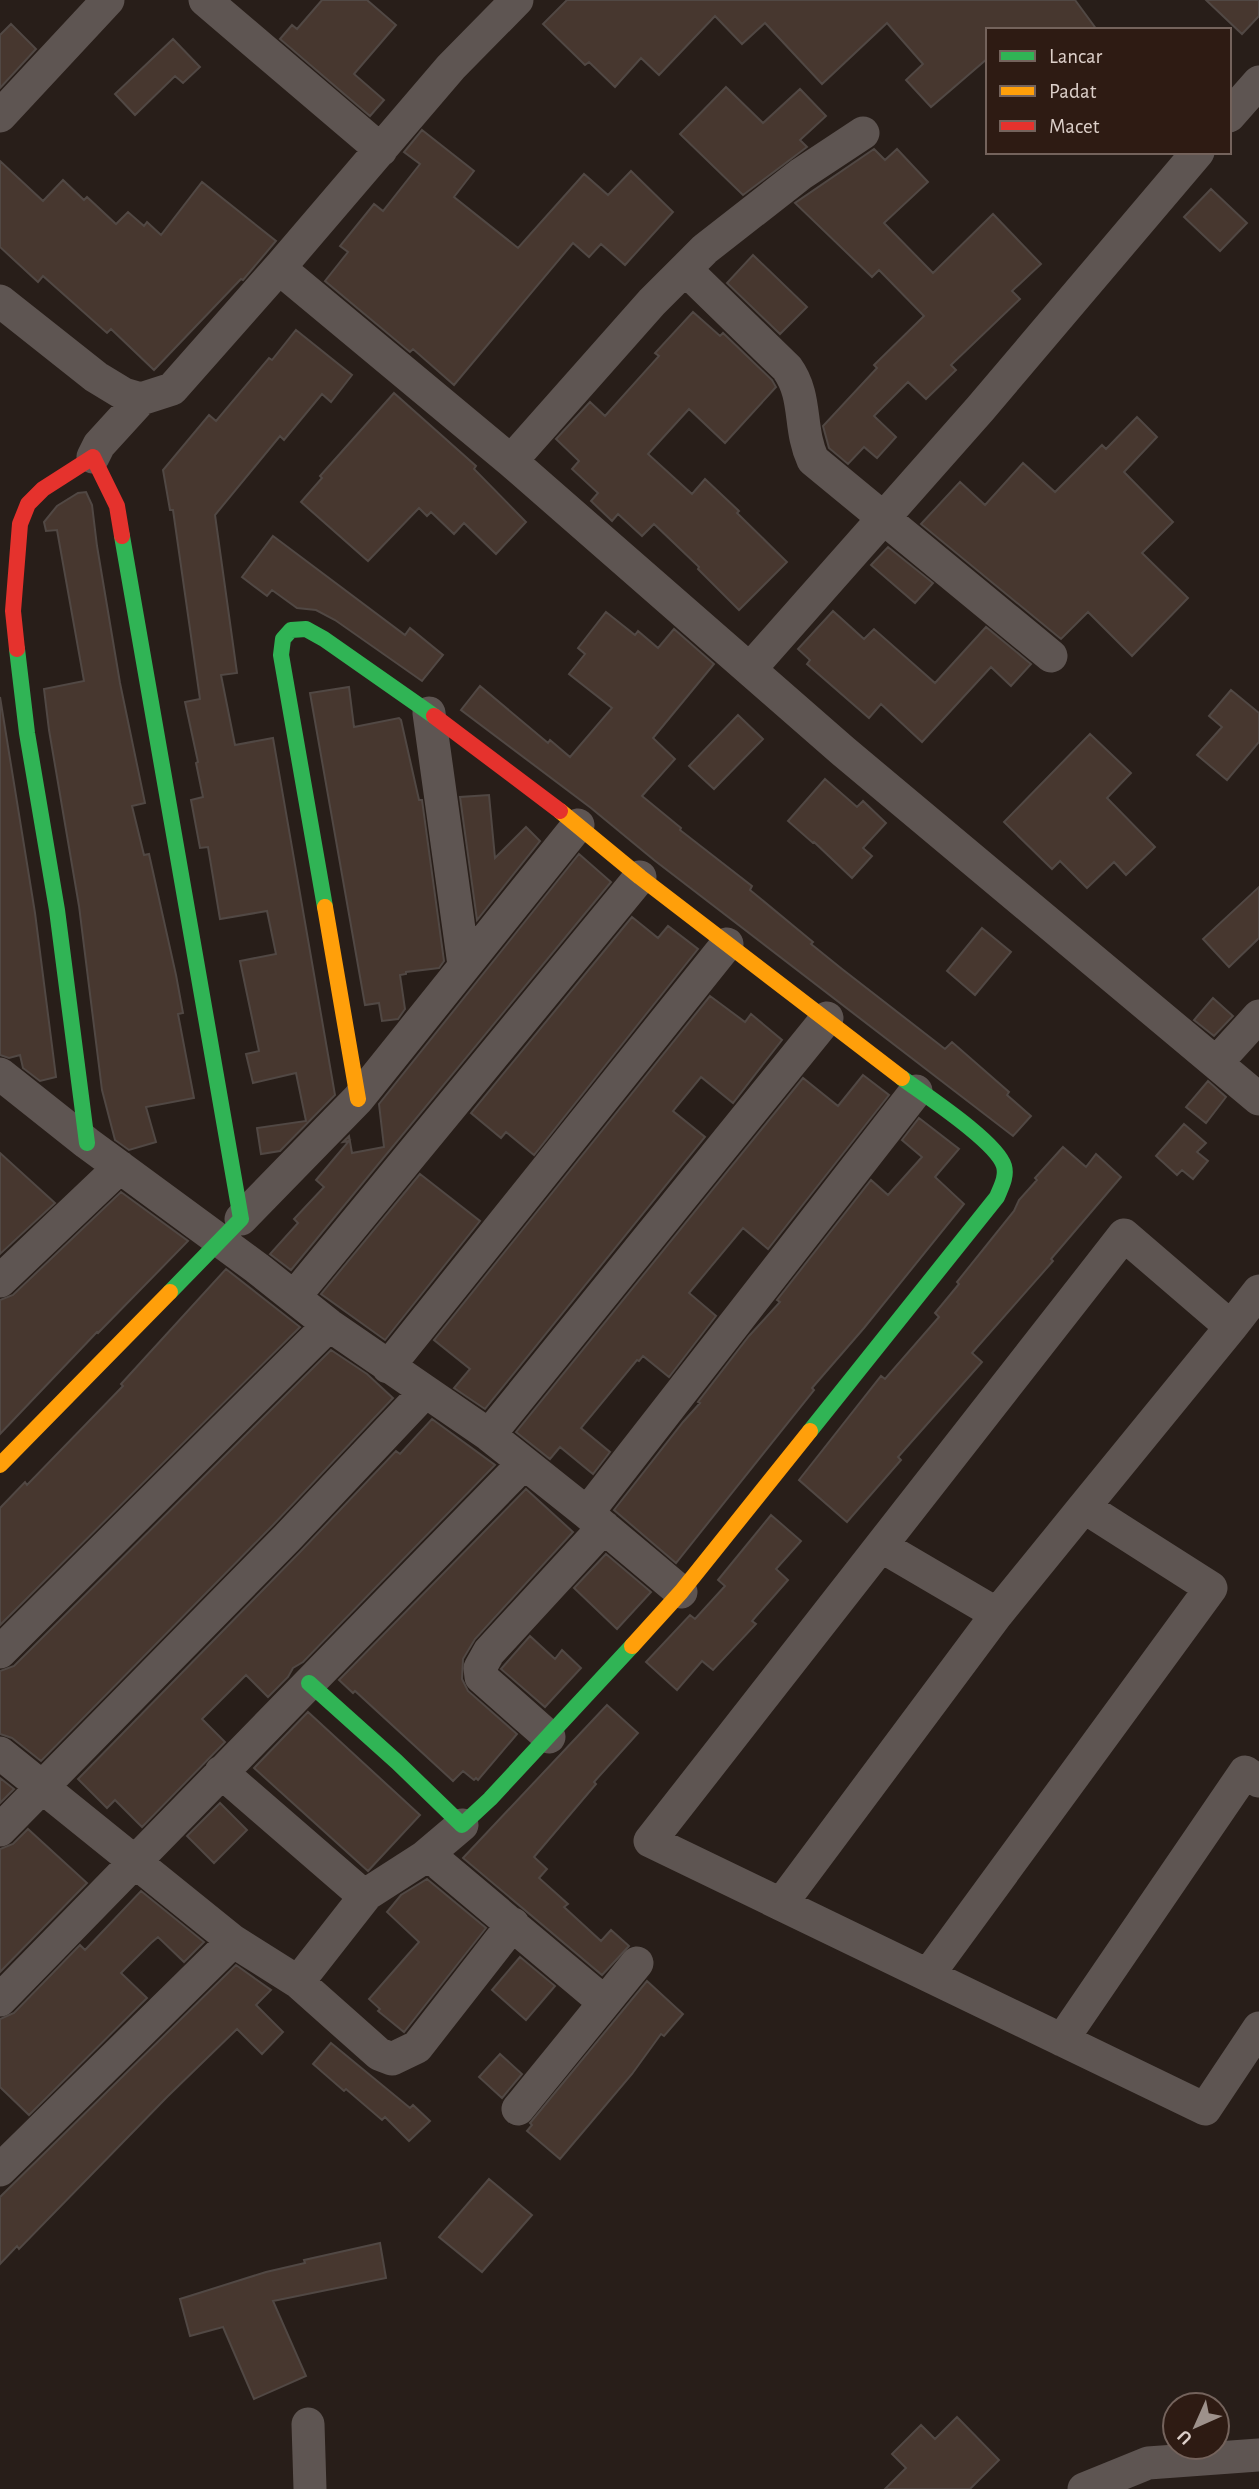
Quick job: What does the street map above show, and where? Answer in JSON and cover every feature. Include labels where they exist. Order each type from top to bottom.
[{"type":"street","points":[[0,116],[108,0]]},
{"type":"street","points":[[205,0],[381,150]]},
{"type":"street","points":[[87,1143],[57,910],[27,733],[13,611],[7,587],[20,524],[28,504],[43,489],[93,457],[100,444],[141,399],[172,389],[183,379],[451,67],[517,0]]},
{"type":"street","points":[[1231,114],[1259,82]]},
{"type":"street","points":[[511,461],[652,302],[705,249],[802,174],[863,133]]},
{"type":"street","points":[[750,669],[884,519],[1196,154]]},
{"type":"street","points":[[279,268],[511,461],[750,669],[1259,1099]]},
{"type":"street","points":[[685,269],[787,368],[796,380],[805,443],[813,460],[1051,656]]},
{"type":"street","points":[[0,302],[96,377],[124,394],[141,399]]},
{"type":"street","points":[[93,457],[117,506],[230,1230]]},
{"type":"street","points":[[298,1982],[367,1895],[424,1858],[490,1799],[681,1592],[997,1197],[1004,1181],[1006,1166],[995,1149],[916,1091],[827,1017],[727,944],[578,825],[429,713],[324,639],[306,629],[291,629],[283,639],[281,654],[358,1099]]},
{"type":"street","points":[[429,713],[464,965]]},
{"type":"street","points":[[0,1465],[358,1099],[578,825]]},
{"type":"street","points":[[293,1297],[640,877]]},
{"type":"street","points":[[388,1367],[727,944]]},
{"type":"street","points":[[1217,1062],[1259,1016]]},
{"type":"street","points":[[489,1435],[827,1017]]},
{"type":"street","points":[[5,1088],[120,1167],[230,1230],[293,1297],[388,1367],[489,1435],[681,1592]]},
{"type":"street","points":[[549,1737],[481,1677],[480,1668],[489,1652],[595,1520],[916,1091]]},
{"type":"street","points":[[0,1281],[120,1167]]},
{"type":"street","points":[[1231,1328],[1124,1235],[650,1841],[1205,2109],[1259,2028]]},
{"type":"street","points":[[781,1904],[997,1614],[1259,1291]]},
{"type":"street","points":[[0,1652],[329,1325]]},
{"type":"street","points":[[0,1830],[287,1538],[425,1392]]},
{"type":"street","points":[[0,2000],[524,1463]]},
{"type":"street","points":[[928,1975],[1211,1588],[1084,1507]]},
{"type":"street","points":[[881,1546],[997,1614]]},
{"type":"street","points":[[309,1683],[462,1825]]},
{"type":"street","points":[[0,1753],[233,1941],[298,1982],[379,2054],[392,2059],[417,2047],[513,1924]]},
{"type":"street","points":[[221,1772],[356,1889],[367,1895]]},
{"type":"street","points":[[1062,2040],[1245,1772],[1259,1782]]},
{"type":"street","points":[[424,1858],[436,1861],[604,2002]]},
{"type":"street","points":[[0,2170],[233,1941]]},
{"type":"street","points":[[518,2109],[637,1963]]},
{"type":"street","points":[[308,2424],[310,2489]]},
{"type":"street","points":[[1084,2489],[1148,2463],[1259,2455]]},
{"type":"building","points":[[322,0],[367,0],[396,25],[354,74],[384,100],[370,116],[280,39],[292,25],[297,29]]},
{"type":"building","points":[[567,0],[1075,0],[1096,28],[986,28],[986,60],[931,107],[906,80],[923,64],[887,23],[822,84],[765,23],[742,44],[715,16],[659,75],[641,58],[615,87],[589,62],[585,65],[543,24]]},
{"type":"building","points":[[1206,0],[1259,0],[1259,16],[1242,34]]},
{"type":"building","points":[[11,24],[36,49],[0,88],[0,35]]},
{"type":"building","points":[[173,39],[200,67],[183,83],[175,76],[135,115],[115,94]]},
{"type":"building","points":[[726,87],[763,123],[800,89],[826,116],[800,140],[807,147],[743,195],[680,134]]},
{"type":"building","points":[[422,130],[474,171],[454,197],[518,248],[584,174],[608,195],[631,171],[673,212],[625,265],[601,244],[589,257],[573,243],[454,385],[413,349],[410,352],[325,281],[348,252],[340,246],[374,204],[383,211],[420,164],[404,152]]},
{"type":"building","points":[[874,149],[885,160],[897,149],[928,182],[884,223],[933,273],[993,214],[1041,264],[1012,291],[1020,299],[951,365],[956,370],[926,399],[908,382],[874,416],[896,437],[877,458],[864,447],[848,464],[829,448],[823,426],[877,368],[874,365],[924,316],[879,270],[872,277],[795,203]]},
{"type":"building","points":[[0,161],[43,201],[63,180],[84,200],[87,197],[116,224],[128,212],[144,226],[147,222],[161,235],[202,182],[276,241],[243,280],[241,279],[154,370],[111,329],[107,333],[43,276],[38,282],[0,247]]},
{"type":"building","points":[[1211,189],[1247,223],[1220,251],[1184,217]]},
{"type":"building","points":[[753,255],[807,307],[780,334],[727,283]]},
{"type":"building","points":[[693,312],[720,336],[723,333],[776,387],[725,443],[689,409],[648,454],[692,494],[705,479],[787,562],[739,610],[654,524],[642,536],[618,514],[612,521],[591,501],[598,493],[572,469],[579,461],[556,439],[590,402],[605,416],[659,356],[655,353]]},
{"type":"building","points":[[296,330],[352,375],[331,402],[322,394],[284,440],[280,436],[215,515],[237,673],[221,675],[235,745],[273,738],[335,1095],[280,1151],[261,1154],[257,1128],[306,1121],[296,1073],[253,1083],[246,1054],[259,1051],[240,961],[276,954],[267,911],[220,919],[208,847],[200,848],[191,800],[203,797],[185,702],[200,699],[173,510],[170,510],[163,470],[209,415],[216,421]]},
{"type":"building","points":[[394,393],[476,466],[474,469],[526,522],[496,554],[464,523],[454,534],[431,512],[427,516],[419,508],[368,561],[301,502],[322,478],[320,476]]},
{"type":"building","points":[[1137,417],[1157,437],[1124,472],[1173,522],[1142,553],[1188,598],[1132,656],[1088,612],[1061,639],[921,524],[960,482],[985,505],[1023,463],[1055,492],[1102,445],[1106,449]]},
{"type":"building","points":[[86,492],[92,505],[120,683],[145,803],[132,806],[144,855],[149,854],[176,975],[183,1013],[178,1014],[194,1098],[146,1107],[156,1142],[129,1150],[115,1140],[102,1090],[79,906],[44,689],[84,681],[57,530],[46,531],[44,522],[57,506],[78,493]]},
{"type":"building","points":[[273,536],[405,635],[410,628],[443,655],[422,681],[335,620],[316,610],[297,608],[272,590],[267,596],[242,577]]},
{"type":"building","points":[[888,547],[933,583],[915,603],[871,565]]},
{"type":"building","points":[[833,611],[864,639],[874,629],[935,683],[986,627],[1031,664],[1011,686],[991,667],[922,742],[881,704],[869,718],[807,664],[810,660],[798,649]]},
{"type":"building","points":[[606,612],[635,635],[638,631],[658,648],[674,629],[714,664],[653,738],[675,759],[642,796],[681,828],[680,830],[752,886],[750,890],[813,942],[811,944],[945,1049],[952,1042],[1009,1092],[1007,1095],[1031,1116],[1013,1136],[461,710],[480,686],[548,743],[550,740],[570,757],[612,708],[569,674],[585,654],[578,648]]},
{"type":"building","points":[[349,687],[354,727],[399,718],[401,720],[419,800],[422,800],[444,961],[439,968],[400,975],[405,1009],[398,1019],[382,1021],[379,1003],[365,1005],[310,693]]},
{"type":"building","points":[[1231,690],[1259,713],[1259,742],[1227,780],[1197,755],[1222,727],[1209,716]]},
{"type":"building","points":[[0,697],[35,913],[56,1077],[40,1081],[23,1068],[20,1055],[9,1058],[0,1055]]},
{"type":"building","points":[[738,715],[763,739],[714,789],[689,766]]},
{"type":"building","points":[[1090,734],[1131,773],[1107,798],[1155,847],[1126,875],[1114,862],[1087,888],[1060,861],[1052,869],[1004,822]]},
{"type":"building","points":[[825,779],[857,807],[863,801],[886,823],[863,848],[872,856],[852,878],[788,821]]},
{"type":"building","points":[[489,795],[495,858],[526,827],[540,841],[477,920],[460,797]]},
{"type":"building","points":[[579,854],[611,882],[291,1270],[270,1254],[298,1223],[294,1219],[324,1187],[316,1180],[349,1141],[343,1142],[349,1136],[352,1153],[384,1147],[379,1104]]},
{"type":"building","points":[[1259,887],[1259,938],[1229,967],[1203,939]]},
{"type":"building","points":[[632,917],[658,938],[668,926],[698,949],[534,1155],[506,1132],[501,1138],[471,1113]]},
{"type":"building","points":[[982,928],[1011,952],[975,995],[947,971]]},
{"type":"building","points":[[710,996],[745,1022],[751,1014],[782,1040],[733,1103],[701,1077],[673,1111],[705,1137],[485,1409],[454,1388],[470,1369],[434,1340]]},
{"type":"building","points":[[1213,998],[1233,1016],[1214,1036],[1194,1020]]},
{"type":"building","points":[[863,1075],[889,1095],[768,1249],[743,1228],[689,1293],[716,1316],[669,1377],[643,1356],[581,1428],[610,1452],[593,1474],[560,1447],[550,1459],[516,1432],[803,1078],[838,1106]]},
{"type":"building","points":[[1208,1081],[1226,1097],[1206,1123],[1186,1107]]},
{"type":"building","points":[[919,1118],[959,1149],[935,1177],[964,1204],[812,1388],[814,1390],[676,1563],[614,1510],[700,1403],[698,1402],[749,1336],[780,1302],[777,1300],[871,1180],[888,1195],[922,1157],[902,1140]]},
{"type":"building","points":[[1184,1124],[1206,1143],[1197,1152],[1208,1161],[1193,1179],[1182,1170],[1177,1175],[1156,1156]]},
{"type":"building","points":[[1063,1147],[1086,1167],[1096,1154],[1121,1177],[1051,1259],[1053,1261],[972,1353],[982,1362],[898,1457],[901,1460],[847,1522],[799,1480],[881,1376],[885,1379],[939,1317],[935,1313],[959,1284],[957,1282],[1014,1211],[1019,1200],[1037,1180],[1035,1178]]},
{"type":"building","points":[[0,1153],[55,1203],[0,1254]]},
{"type":"building","points":[[420,1174],[480,1221],[385,1340],[321,1294]]},
{"type":"building","points":[[121,1192],[188,1241],[0,1434],[0,1300],[13,1295]]},
{"type":"building","points":[[226,1269],[300,1327],[0,1625],[0,1508],[25,1482],[27,1485],[123,1386],[121,1384]]},
{"type":"building","points":[[331,1350],[367,1374],[393,1398],[273,1525],[41,1761],[12,1738],[0,1734],[0,1671],[14,1666]]},
{"type":"building","points":[[432,1419],[495,1465],[303,1662],[293,1668],[268,1697],[246,1675],[202,1719],[225,1742],[142,1827],[115,1800],[107,1808],[78,1779],[396,1451],[400,1454]]},
{"type":"building","points":[[526,1489],[573,1532],[475,1639],[463,1659],[462,1679],[468,1691],[517,1734],[478,1780],[463,1771],[453,1781],[355,1691],[353,1693],[339,1680]]},
{"type":"building","points":[[771,1515],[801,1541],[776,1569],[788,1580],[752,1621],[756,1624],[713,1670],[702,1661],[677,1690],[646,1662],[690,1615],[695,1619],[725,1586],[718,1580]]},
{"type":"building","points":[[606,1554],[651,1592],[617,1629],[574,1588]]},
{"type":"building","points":[[530,1636],[555,1659],[562,1650],[581,1668],[545,1707],[501,1669]]},
{"type":"building","points":[[607,1705],[638,1733],[594,1782],[596,1784],[534,1857],[547,1869],[539,1878],[568,1904],[564,1907],[601,1941],[611,1930],[629,1946],[602,1975],[463,1858]]},
{"type":"building","points":[[308,1712],[420,1815],[368,1871],[254,1768]]},
{"type":"building","points":[[0,1778],[14,1789],[0,1803]]},
{"type":"building","points":[[220,1803],[247,1830],[214,1863],[187,1836]]},
{"type":"building","points":[[28,1829],[87,1883],[0,1972],[0,1849],[13,1844]]},
{"type":"building","points":[[427,1879],[486,1928],[404,2032],[378,2011],[380,2009],[369,1999],[419,1942],[387,1912],[401,1895]]},
{"type":"building","points":[[141,1891],[204,1942],[184,1962],[158,1937],[151,1943],[121,1973],[147,1998],[29,2115],[0,2087],[0,2019],[14,2013],[80,1945],[85,1950]]},
{"type":"building","points":[[520,1957],[555,1986],[526,2020],[492,1990]]},
{"type":"building","points":[[236,1965],[271,1990],[256,2005],[283,2032],[262,2054],[237,2029],[19,2249],[17,2246],[0,2264],[0,2197]]},
{"type":"building","points":[[647,1981],[683,2014],[664,2036],[661,2034],[632,2074],[560,2159],[527,2131],[532,2125],[530,2123]]},
{"type":"building","points":[[331,2043],[410,2108],[413,2105],[430,2121],[409,2141],[385,2117],[382,2120],[346,2089],[344,2091],[313,2064]]},
{"type":"building","points":[[500,2054],[522,2074],[502,2098],[479,2077]]},
{"type":"building","points":[[489,2179],[532,2215],[482,2272],[439,2237]]},
{"type":"building","points":[[380,2243],[386,2278],[273,2301],[306,2376],[254,2399],[223,2327],[190,2336],[180,2299],[266,2272],[305,2263],[304,2260]]},
{"type":"building","points":[[957,2417],[999,2460],[970,2489],[885,2489],[906,2468],[892,2454],[921,2425],[935,2439]]},
{"type":"traffic: fast","points":[[122,536],[241,1219],[170,1292]]},
{"type":"traffic: fast","points":[[325,907],[281,655],[283,639],[291,630],[306,629],[434,716]]},
{"type":"traffic: fast","points":[[17,649],[27,733],[57,910],[87,1143]]},
{"type":"traffic: fast","points":[[810,1431],[997,1197],[1004,1178],[1005,1170],[999,1156],[975,1132],[902,1078]]},
{"type":"traffic: fast","points":[[309,1683],[462,1825],[490,1799],[632,1646]]},
{"type":"traffic: slow","points":[[560,811],[640,877],[902,1078]]},
{"type":"traffic: slow","points":[[325,907],[358,1099]]},
{"type":"traffic: slow","points":[[0,1465],[170,1292]]},
{"type":"traffic: slow","points":[[632,1646],[681,1592],[810,1431]]},
{"type":"traffic: jam","points":[[17,649],[13,611],[20,524],[28,504],[43,489],[93,457],[117,506],[122,536]]},
{"type":"traffic: jam","points":[[434,716],[560,811]]}]
